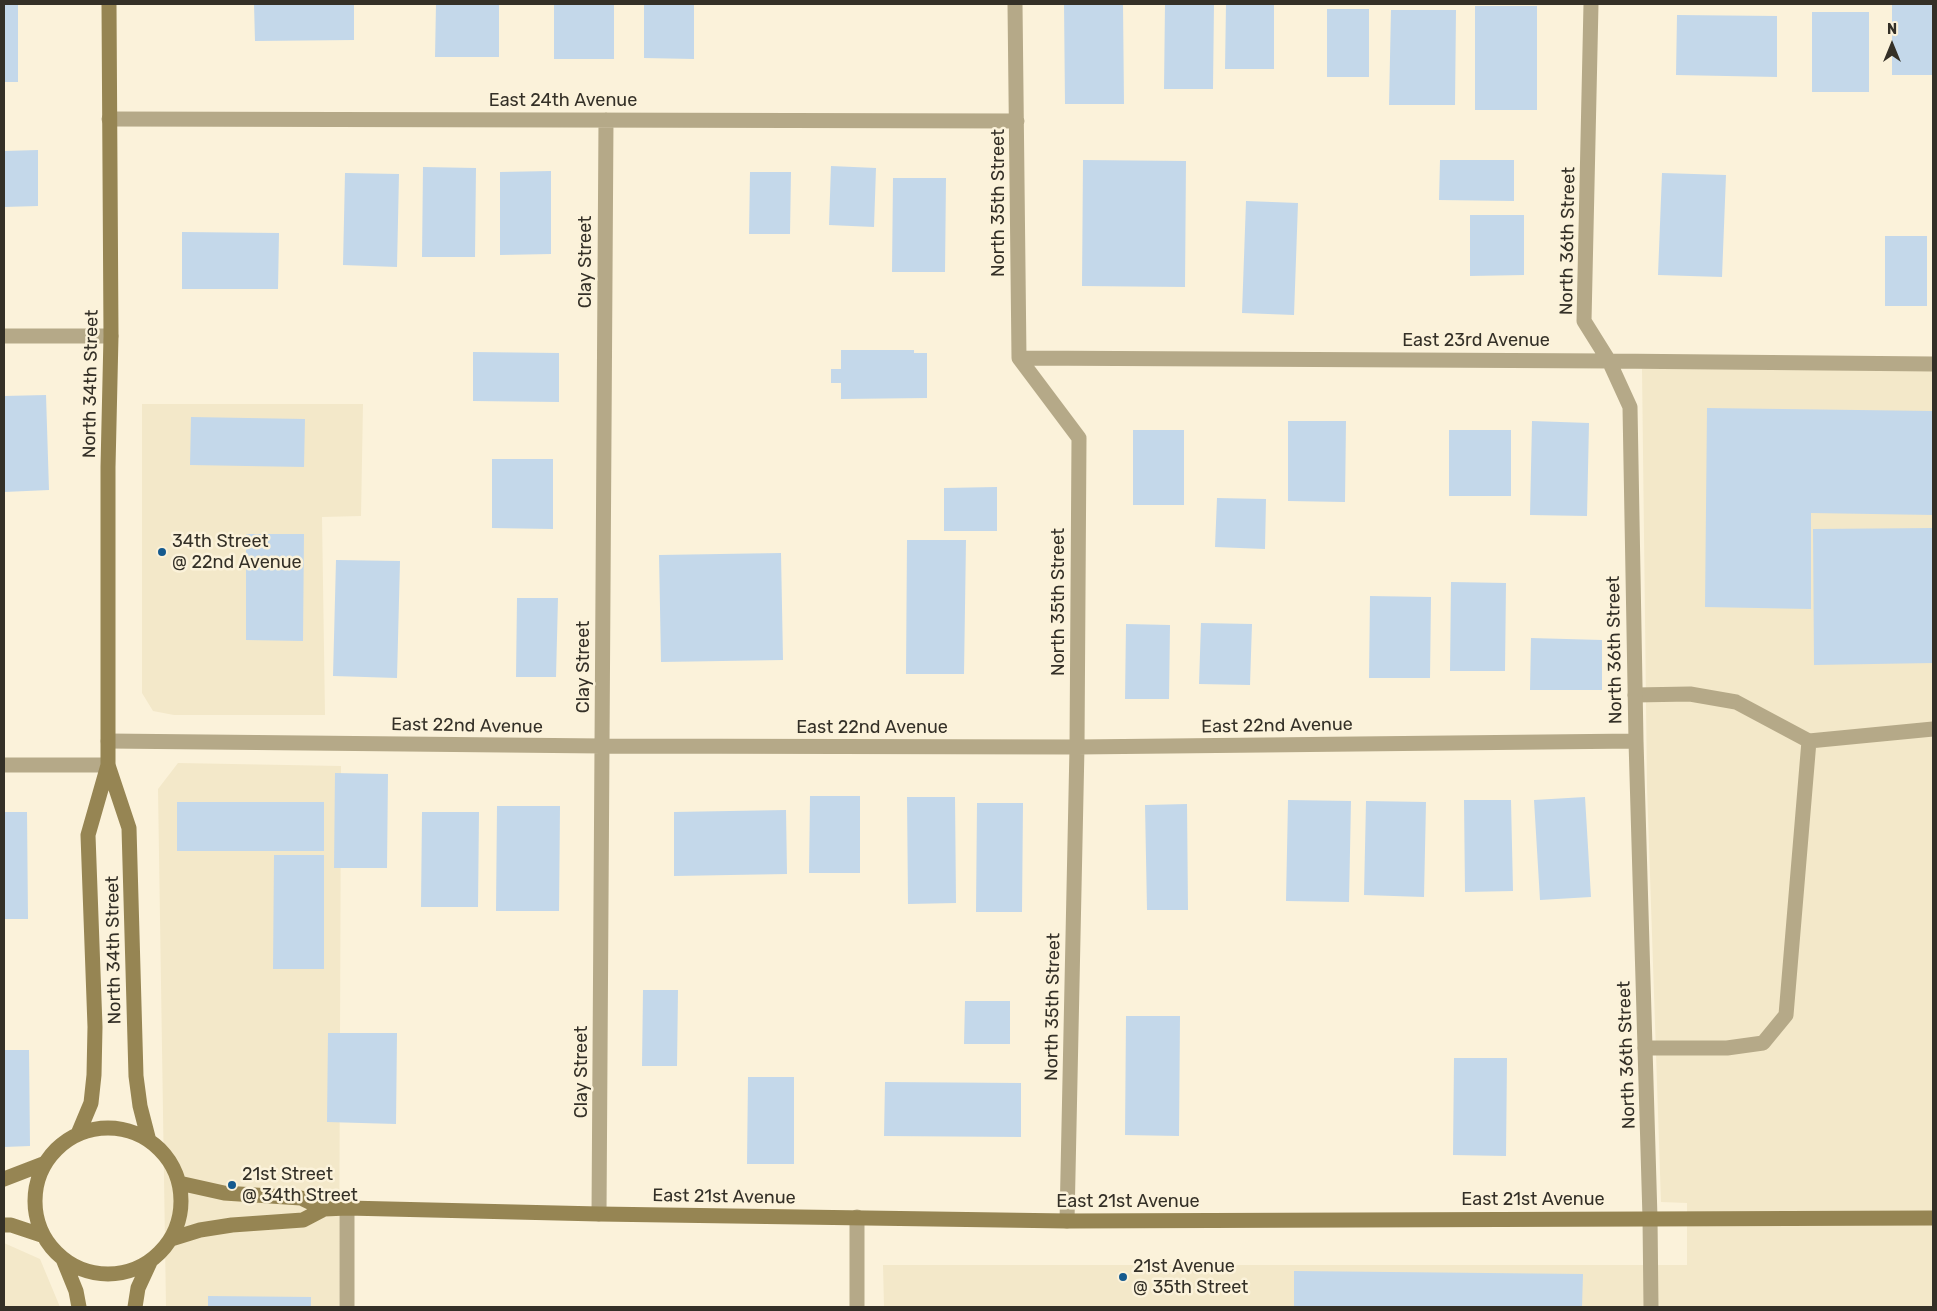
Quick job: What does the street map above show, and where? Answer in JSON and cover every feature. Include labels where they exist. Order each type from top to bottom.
[{"type":"street","name":"North 34th Street","points":[[78,1134],[91,1103],[94,1075],[95,1027],[88,835],[108,765],[108,468],[111,336],[109,4]]},
{"type":"street","name":"North 35th Street","points":[[1015,4],[1019,358],[1078,438],[1078,746],[1067,1221]]},
{"type":"street","name":"North 36th Street","points":[[1591,4],[1584,321],[1609,360],[1630,406],[1634,695],[1651,1307]]},
{"type":"street","name":"East 24th Avenue","points":[[109,119],[1017,122]]},
{"type":"street","name":"Clay Street","points":[[599,1214],[606,120]]},
{"type":"street","points":[[4,336],[111,336]]},
{"type":"street","name":"East 23rd Avenue","points":[[1019,358],[1609,360],[1933,364]]},
{"type":"street","points":[[1634,695],[1690,694],[1736,702],[1808,741],[1933,729]]},
{"type":"street","name":"East 22nd Avenue","points":[[108,741],[602,746],[1078,746],[1636,741]]},
{"type":"street","points":[[1645,1048],[1727,1048],[1763,1043],[1786,1015],[1808,741]]},
{"type":"street","points":[[4,765],[108,765]]},
{"type":"street","name":"North 34th Street","points":[[108,765],[129,828],[136,1076],[140,1106],[148,1137]]},
{"type":"street","points":[[135,1307],[138,1288],[150,1262],[171,1239],[177,1228],[181,1212],[179,1183],[172,1163],[161,1146],[148,1137],[133,1131],[114,1130],[93,1130],[78,1134],[52,1154],[43,1164],[36,1178],[34,1190],[36,1223],[41,1235],[52,1250],[62,1259],[95,1271],[115,1272],[134,1269],[150,1262]]},
{"type":"street","points":[[4,1179],[43,1164]]},
{"type":"street","name":"East 21st Avenue","points":[[179,1183],[224,1193],[301,1198],[324,1209]]},
{"type":"street","points":[[347,1208],[347,1307]]},
{"type":"street","name":"East 21st Avenue","points":[[171,1239],[200,1230],[232,1225],[303,1220],[324,1209],[347,1208],[1067,1221],[1933,1218]]},
{"type":"street","points":[[857,1217],[857,1307]]},
{"type":"street","points":[[4,1225],[10,1225],[41,1235]]},
{"type":"street","points":[[62,1259],[76,1291],[79,1307]]},
{"type":"shaded area","points":[[1642,369],[1933,369],[1933,1307],[884,1307],[883,1265],[1687,1265],[1687,1203],[1661,1202],[1647,786]]},
{"type":"shaded area","points":[[142,404],[363,404],[361,516],[322,517],[325,715],[174,715],[153,711],[142,693]]},
{"type":"shaded area","points":[[178,763],[341,766],[339,1307],[166,1307],[158,789]]},
{"type":"shaded area","points":[[4,1243],[40,1259],[60,1307],[4,1307]]},
{"type":"building","points":[[254,4],[354,4],[354,40],[255,41]]},
{"type":"building","points":[[436,4],[499,4],[499,57],[435,57]]},
{"type":"building","points":[[554,4],[614,4],[614,59],[554,59]]},
{"type":"building","points":[[644,4],[694,4],[694,59],[644,58]]},
{"type":"building","points":[[1064,4],[1123,4],[1124,104],[1065,104]]},
{"type":"building","points":[[1165,4],[1214,4],[1213,89],[1164,89]]},
{"type":"building","points":[[1226,4],[1274,4],[1274,69],[1225,69]]},
{"type":"building","points":[[1892,4],[1933,4],[1933,75],[1892,75]]},
{"type":"building","points":[[4,5],[18,5],[18,82],[4,82]]},
{"type":"building","points":[[1475,6],[1537,6],[1537,110],[1475,110]]},
{"type":"building","points":[[1327,9],[1369,9],[1369,77],[1327,77]]},
{"type":"building","points":[[1391,10],[1456,10],[1455,105],[1389,105]]},
{"type":"building","points":[[1812,12],[1869,12],[1869,92],[1812,92]]},
{"type":"building","points":[[1677,15],[1777,16],[1777,77],[1676,75]]},
{"type":"building","points":[[38,150],[38,206],[4,207],[4,151]]},
{"type":"building","points":[[1083,160],[1186,161],[1185,287],[1082,286]]},
{"type":"building","points":[[1440,160],[1514,160],[1514,201],[1439,200]]},
{"type":"building","points":[[831,166],[876,168],[874,227],[829,225]]},
{"type":"building","points":[[423,167],[476,168],[475,257],[422,257]]},
{"type":"building","points":[[551,171],[551,254],[500,255],[500,172]]},
{"type":"building","points":[[750,172],[791,172],[790,234],[749,234]]},
{"type":"building","points":[[345,173],[399,174],[397,267],[343,265]]},
{"type":"building","points":[[1662,173],[1726,175],[1722,277],[1658,275]]},
{"type":"building","points":[[893,178],[946,178],[945,272],[892,272]]},
{"type":"building","points":[[1246,201],[1298,203],[1294,315],[1242,313]]},
{"type":"building","points":[[1470,215],[1524,215],[1524,275],[1470,276]]},
{"type":"building","points":[[182,232],[279,233],[278,289],[182,289]]},
{"type":"building","points":[[1885,236],[1927,236],[1927,306],[1885,306]]},
{"type":"building","points":[[841,350],[914,350],[914,353],[927,353],[927,398],[841,399],[841,383],[831,383],[831,369],[841,369]]},
{"type":"building","points":[[473,352],[559,353],[559,402],[473,401]]},
{"type":"building","points":[[46,395],[49,490],[4,492],[4,396]]},
{"type":"building","points":[[1707,408],[1933,411],[1933,515],[1811,513],[1811,609],[1705,607]]},
{"type":"building","points":[[191,417],[305,419],[304,467],[190,465]]},
{"type":"building","points":[[1288,421],[1346,421],[1345,502],[1288,501]]},
{"type":"building","points":[[1532,421],[1589,423],[1587,516],[1530,515]]},
{"type":"building","points":[[1133,430],[1184,430],[1184,505],[1133,505]]},
{"type":"building","points":[[1449,430],[1511,430],[1511,496],[1449,496]]},
{"type":"building","points":[[492,459],[553,459],[553,529],[492,528]]},
{"type":"building","points":[[997,487],[997,531],[944,531],[944,488]]},
{"type":"building","points":[[1217,498],[1266,499],[1265,549],[1215,547]]},
{"type":"building","points":[[1933,528],[1933,663],[1814,665],[1813,529]]},
{"type":"building","points":[[246,534],[304,534],[303,641],[246,640]]},
{"type":"building","points":[[907,540],[966,540],[964,674],[906,674]]},
{"type":"building","points":[[781,553],[783,660],[661,662],[659,555]]},
{"type":"building","points":[[336,560],[400,561],[397,678],[333,676]]},
{"type":"building","points":[[1451,582],[1506,583],[1505,671],[1450,671]]},
{"type":"building","points":[[1370,596],[1431,597],[1430,678],[1369,678]]},
{"type":"building","points":[[517,598],[558,598],[556,677],[516,677]]},
{"type":"building","points":[[1201,623],[1252,624],[1250,685],[1199,684]]},
{"type":"building","points":[[1126,624],[1170,625],[1169,699],[1125,699]]},
{"type":"building","points":[[1531,638],[1602,640],[1602,690],[1530,690]]},
{"type":"building","points":[[335,773],[388,774],[387,868],[334,868]]},
{"type":"building","points":[[810,796],[860,796],[860,873],[809,873]]},
{"type":"building","points":[[907,797],[955,797],[956,903],[908,904]]},
{"type":"building","points":[[1585,797],[1591,897],[1540,900],[1534,800]]},
{"type":"building","points":[[1288,800],[1351,801],[1349,902],[1286,901]]},
{"type":"building","points":[[1464,800],[1511,800],[1513,891],[1465,892]]},
{"type":"building","points":[[1366,801],[1426,802],[1424,897],[1364,895]]},
{"type":"building","points":[[177,802],[324,802],[324,851],[177,851]]},
{"type":"building","points":[[977,803],[1023,803],[1022,912],[976,912]]},
{"type":"building","points":[[1187,804],[1188,910],[1147,910],[1145,805]]},
{"type":"building","points":[[497,806],[560,806],[559,911],[496,911]]},
{"type":"building","points":[[786,810],[787,874],[674,876],[674,812]]},
{"type":"building","points":[[4,812],[27,812],[28,919],[4,919]]},
{"type":"building","points":[[422,812],[479,812],[478,907],[421,907]]},
{"type":"building","points":[[274,855],[324,855],[324,969],[273,969]]},
{"type":"building","points":[[643,990],[678,990],[677,1066],[642,1066]]},
{"type":"building","points":[[965,1001],[1010,1001],[1010,1044],[964,1044]]},
{"type":"building","points":[[1126,1016],[1180,1016],[1179,1136],[1125,1135]]},
{"type":"building","points":[[328,1033],[397,1033],[396,1124],[327,1122]]},
{"type":"building","points":[[4,1050],[29,1050],[30,1146],[4,1147]]},
{"type":"building","points":[[1454,1058],[1507,1058],[1506,1156],[1453,1155]]},
{"type":"building","points":[[748,1077],[794,1077],[794,1164],[747,1164]]},
{"type":"building","points":[[885,1082],[1021,1083],[1021,1137],[884,1136]]},
{"type":"building","points":[[1294,1271],[1583,1274],[1582,1307],[1294,1307]]},
{"type":"building","points":[[208,1296],[311,1297],[311,1307],[208,1307]]},
{"type":"place","name":"34th Street @ 22nd Avenue","points":[[162,552]]},
{"type":"place","name":"21st Street @ 34th Street","points":[[232,1185]]},
{"type":"place","name":"21st Avenue @ 35th Street","points":[[1123,1277]]}]
